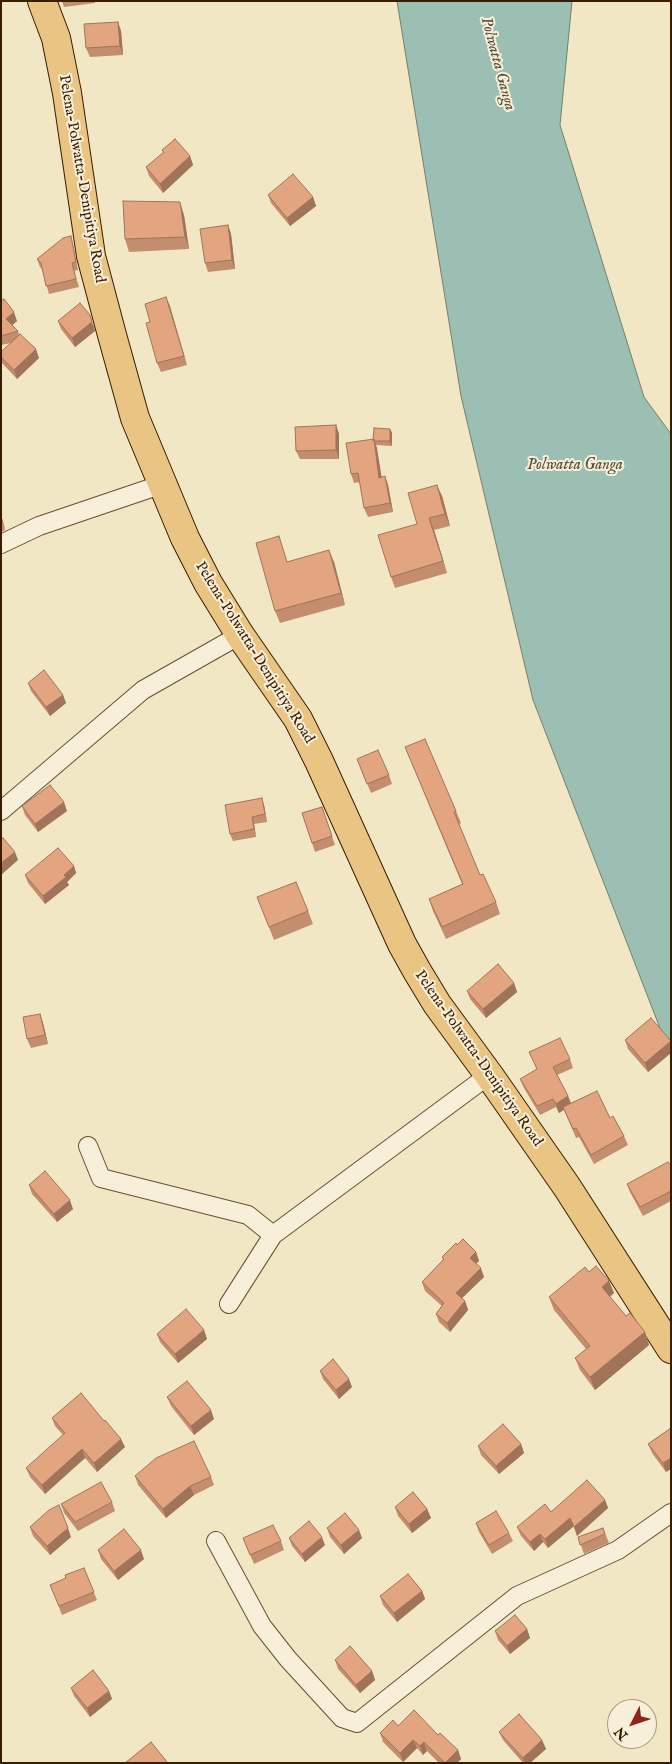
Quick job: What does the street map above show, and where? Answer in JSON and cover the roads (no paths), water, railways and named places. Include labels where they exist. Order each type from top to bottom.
[{"type":"main road","name":"Pelena-Polwatta-Denipitiya Road","points":[[42,1],[56,38],[67,93],[91,256],[136,418],[185,538],[208,583],[240,635],[298,719],[402,944],[417,972],[437,1004],[567,1187],[671,1349]]},
{"type":"street","points":[[1,544],[39,526],[162,484]]},
{"type":"street","points":[[1,811],[144,690],[240,635]]},
{"type":"street","points":[[229,1304],[273,1235],[489,1075]]},
{"type":"street","points":[[88,1146],[101,1178],[248,1215],[273,1235]]},
{"type":"street","points":[[216,1541],[262,1626],[288,1659],[342,1718],[357,1723],[517,1596],[618,1550],[671,1514]]},
{"type":"water","name":"Polwatta Ganga","points":[[397,1],[572,1],[560,125],[644,397],[671,434],[671,1043],[663,1036],[533,700],[461,396]]}]
